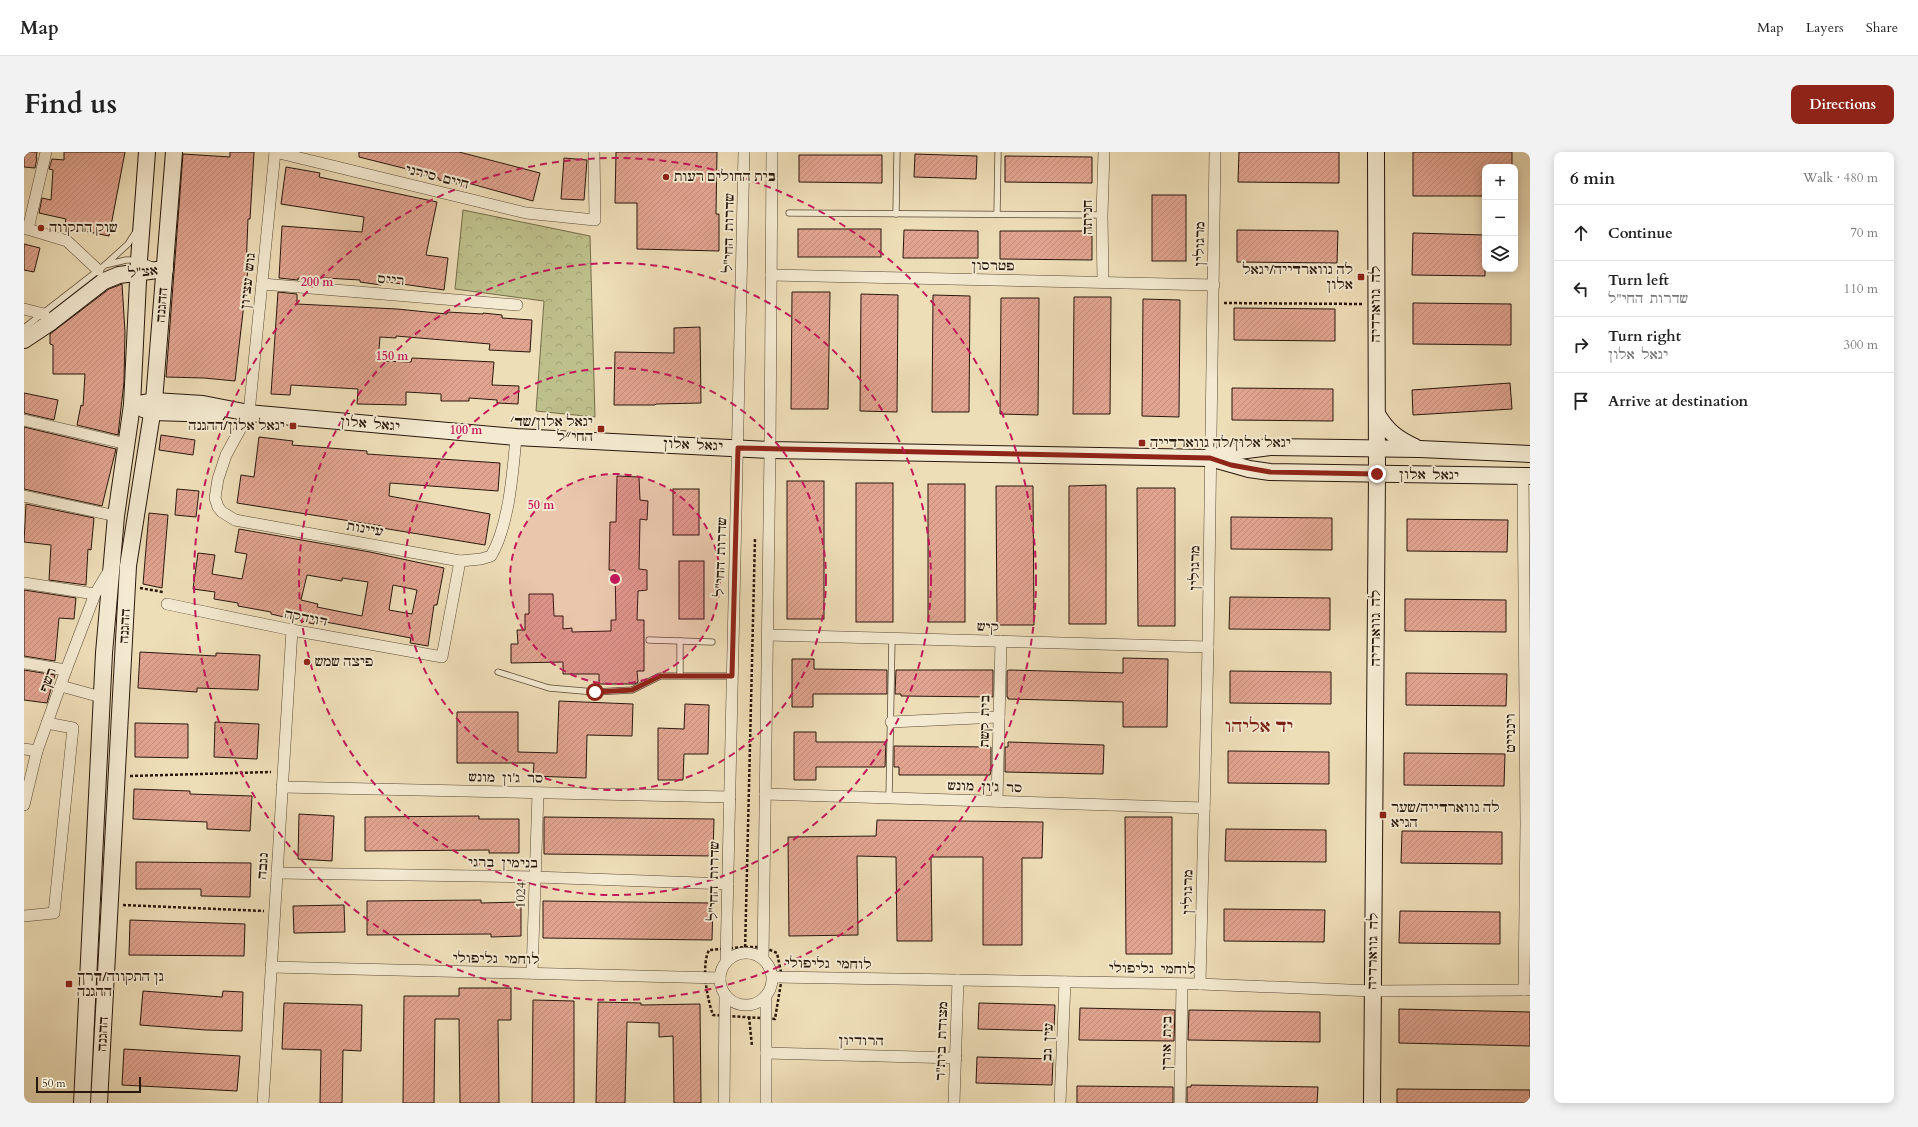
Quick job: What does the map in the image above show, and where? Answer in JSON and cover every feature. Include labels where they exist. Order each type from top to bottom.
[{"type":"street","points":[[46,152],[26,229],[67,241],[101,268]]},
{"type":"street","name":"ההגנה","points":[[82,1103],[102,697],[116,516],[132,405],[138,266],[147,152]]},
{"type":"street","name":"ההגנה","points":[[99,1103],[128,566],[154,407],[174,152]]},
{"type":"street","name":"חיים סירני","points":[[275,152],[526,213],[595,220],[594,152]]},
{"type":"street","name":"גוש עציון","points":[[249,413],[275,152]]},
{"type":"street","name":"שדרות החי\"ל","points":[[726,962],[744,152]]},
{"type":"street","points":[[763,953],[752,953],[745,949],[734,955],[722,967],[720,985],[725,995],[731,1000],[739,1004],[755,1004],[766,997],[777,977],[770,968],[763,953],[768,635],[772,152]]},
{"type":"street","name":"חניתה","points":[[1103,282],[1102,215],[1104,152]]},
{"type":"street","name":"מרגולין","points":[[1200,984],[1208,647],[1215,152]]},
{"type":"street","name":"לה גווארדיה","points":[[1372,1103],[1377,505],[1376,152]]},
{"type":"street","name":"אצ\"ל","points":[[24,340],[51,322],[104,281],[138,266],[165,269]]},
{"type":"street","name":"פטרסון","points":[[771,275],[1214,285]]},
{"type":"street","name":"רייס","points":[[262,284],[517,305]]},
{"type":"street","points":[[24,309],[44,314]]},
{"type":"street","name":"יגאל אלון","points":[[132,405],[154,407],[203,404],[249,413],[516,437],[770,450],[1210,458],[1239,451],[1270,447],[1420,449],[1530,454]]},
{"type":"street","name":"עיינות","points":[[249,413],[226,455],[218,479],[215,498],[218,507],[222,512],[235,520],[460,561],[482,560],[492,556],[496,548],[512,482],[516,437]]},
{"type":"street","points":[[1377,414],[1386,429],[1394,436],[1420,449]]},
{"type":"street","points":[[24,420],[127,444]]},
{"type":"street","name":"יגאל אלון","points":[[1210,458],[1243,468],[1270,472],[1527,476]]},
{"type":"street","points":[[1346,474],[1361,483],[1377,505],[1392,484],[1413,474]]},
{"type":"street","name":"וינגייט","points":[[1527,476],[1527,990]]},
{"type":"street","points":[[24,496],[116,516]]},
{"type":"street","name":"דוידקה","points":[[167,604],[292,630],[442,657],[460,561]]},
{"type":"street","name":"רשף","points":[[24,805],[37,751],[66,670],[94,594],[111,568]]},
{"type":"street","points":[[24,583],[94,594]]},
{"type":"street","name":"נגבה","points":[[263,1103],[292,630]]},
{"type":"street","name":"קיש","points":[[768,635],[1208,647]]},
{"type":"street","name":"בית קשת","points":[[997,802],[1001,641]]},
{"type":"street","points":[[24,664],[66,670]]},
{"type":"street","points":[[61,686],[102,697]]},
{"type":"street","points":[[890,722],[999,717]]},
{"type":"street","points":[[24,916],[54,913],[73,728],[47,723]]},
{"type":"street","points":[[24,749],[37,751]]},
{"type":"street","name":"סר ג'ון מונש","points":[[282,787],[730,797]]},
{"type":"street","name":"1024","points":[[532,973],[538,793]]},
{"type":"street","name":"סר ג'ון מונש","points":[[765,794],[1204,808]]},
{"type":"street","name":"בנימין ברגי","points":[[277,873],[535,877],[728,884]]},
{"type":"street","name":"לוחמי גליפולי","points":[[271,967],[720,978]]},
{"type":"street","name":"לוחמי גליפולי","points":[[777,977],[1200,984],[1372,991],[1527,990]]},
{"type":"street","name":"מצודת בית\"ר","points":[[954,1103],[958,980]]},
{"type":"street","name":"עין גב","points":[[1060,1103],[1065,982]]},
{"type":"street","name":"בית אורן","points":[[1180,1103],[1182,984]]},
{"type":"street","points":[[724,1103],[725,995]]},
{"type":"street","points":[[766,997],[766,1103]]},
{"type":"street","name":"הרודיון","points":[[766,1053],[956,1058]]},
{"type":"lane","points":[[896,214],[897,152]]},
{"type":"lane","points":[[997,214],[998,152]]},
{"type":"lane","points":[[789,213],[1102,215]]},
{"type":"lane","points":[[101,268],[128,244],[139,227],[142,218]]},
{"type":"lane","name":"אצ\"ל","points":[[24,328],[44,314],[101,268],[126,260],[138,266]]},
{"type":"lane","points":[[889,798],[892,638]]},
{"type":"lane","points":[[649,640],[712,642]]},
{"type":"lane","points":[[680,641],[680,675]]},
{"type":"lane","points":[[498,672],[549,688],[595,692],[632,690],[660,676],[732,676]]},
{"type":"path","points":[[1214,303],[1376,305]]},
{"type":"path","points":[[745,949],[755,536]]},
{"type":"path","points":[[143,589],[160,592]]},
{"type":"path","points":[[117,776],[284,771]]},
{"type":"path","points":[[110,905],[275,911]]},
{"type":"path","points":[[726,948],[745,949],[763,953],[778,953],[775,1018],[713,1015],[706,995],[706,957],[709,950],[726,948]]},
{"type":"green space","points":[[463,210],[590,236],[595,417],[536,411],[544,301],[455,289]]},
{"type":"building","points":[[24,152],[37,152],[35,168],[24,167]]},
{"type":"building","points":[[64,152],[125,152],[109,236],[64,227],[66,219],[39,213],[42,198],[51,200],[53,170],[49,169],[52,159],[64,160]]},
{"type":"building","points":[[230,152],[254,152],[250,219],[248,219],[246,269],[248,269],[235,381],[204,378],[166,377],[183,154],[230,157]]},
{"type":"building","points":[[359,152],[459,152],[540,173],[533,201],[457,180],[457,184],[439,180],[439,178],[411,173],[411,170],[359,157]]},
{"type":"building","name":"בית החולים רעות","points":[[616,152],[717,152],[716,214],[719,214],[719,251],[637,249],[637,203],[615,203]]},
{"type":"building","points":[[1239,152],[1339,152],[1339,183],[1238,182]]},
{"type":"building","points":[[1413,152],[1512,152],[1512,164],[1482,164],[1482,196],[1413,196]]},
{"type":"building","points":[[915,154],[977,156],[976,179],[914,177]]},
{"type":"building","points":[[799,155],[882,155],[882,183],[799,182]]},
{"type":"building","points":[[1005,156],[1092,157],[1092,183],[1005,182]]},
{"type":"building","points":[[564,158],[587,160],[584,200],[561,199]]},
{"type":"building","points":[[286,167],[320,173],[319,177],[437,202],[426,255],[448,258],[444,290],[381,281],[381,285],[360,282],[360,280],[308,277],[307,279],[298,278],[298,280],[279,278],[282,226],[362,232],[364,217],[281,204]]},
{"type":"building","points":[[1152,195],[1186,195],[1186,261],[1152,261]]},
{"type":"building","points":[[798,229],[881,229],[881,257],[798,257]]},
{"type":"building","points":[[904,230],[978,231],[978,258],[903,258]]},
{"type":"building","points":[[1237,230],[1338,231],[1337,263],[1237,262]]},
{"type":"building","points":[[1000,231],[1092,231],[1092,260],[1000,259]]},
{"type":"building","points":[[1413,233],[1482,235],[1482,272],[1485,272],[1485,276],[1412,275]]},
{"type":"building","points":[[24,244],[40,248],[34,272],[24,270]]},
{"type":"building","points":[[122,284],[125,332],[124,382],[118,435],[77,425],[81,405],[83,406],[85,374],[53,374],[53,345],[50,344],[50,334],[109,289]]},
{"type":"building","points":[[278,292],[297,294],[297,304],[397,309],[447,314],[447,312],[483,313],[502,315],[502,318],[532,320],[530,352],[489,350],[490,344],[396,336],[396,338],[380,337],[378,361],[411,362],[412,358],[494,362],[492,385],[519,386],[518,404],[497,403],[497,400],[469,398],[469,401],[441,401],[441,394],[406,392],[406,405],[357,404],[358,389],[291,385],[290,395],[271,394]]},
{"type":"building","points":[[792,292],[830,292],[828,409],[791,409]]},
{"type":"building","points":[[861,294],[898,295],[897,412],[860,411]]},
{"type":"building","points":[[933,295],[970,296],[969,412],[932,412]]},
{"type":"building","points":[[1074,297],[1111,297],[1110,414],[1073,414]]},
{"type":"building","points":[[1001,298],[1039,298],[1038,415],[1000,414]]},
{"type":"building","points":[[1143,299],[1180,300],[1179,417],[1142,416]]},
{"type":"building","points":[[1413,303],[1511,304],[1511,345],[1413,344]]},
{"type":"building","points":[[1234,308],[1335,309],[1335,341],[1234,340]]},
{"type":"building","points":[[700,327],[701,403],[614,405],[615,352],[674,353],[674,328]]},
{"type":"building","points":[[1510,383],[1512,409],[1413,415],[1412,390]]},
{"type":"building","points":[[1232,388],[1333,389],[1333,421],[1232,420]]},
{"type":"building","points":[[24,393],[58,400],[54,420],[24,413]]},
{"type":"building","points":[[24,427],[116,449],[102,506],[24,489]]},
{"type":"building","points":[[161,435],[195,440],[193,455],[159,450]]},
{"type":"building","points":[[259,437],[293,441],[292,445],[367,451],[367,454],[500,463],[498,491],[390,483],[389,496],[490,514],[485,545],[382,528],[382,526],[237,503],[241,475],[254,477]]},
{"type":"building","points":[[617,476],[639,477],[640,500],[648,501],[647,520],[640,519],[639,569],[647,570],[647,590],[638,591],[637,620],[644,620],[644,671],[637,671],[638,682],[635,684],[599,684],[599,674],[563,674],[563,662],[511,663],[511,644],[518,644],[517,630],[525,630],[525,614],[529,614],[529,594],[553,594],[554,616],[563,616],[563,629],[572,628],[572,632],[611,631],[611,620],[616,620],[615,570],[609,570],[610,522],[616,522]]},
{"type":"building","points":[[787,481],[824,481],[824,619],[787,619]]},
{"type":"building","points":[[856,483],[893,483],[893,622],[856,622]]},
{"type":"building","points":[[928,484],[965,484],[965,622],[928,622]]},
{"type":"building","points":[[1106,485],[1106,624],[1069,624],[1069,486]]},
{"type":"building","points":[[996,486],[1033,486],[1034,625],[997,625]]},
{"type":"building","points":[[1137,488],[1175,488],[1175,626],[1138,626]]},
{"type":"building","points":[[177,489],[199,491],[196,517],[175,515]]},
{"type":"building","points":[[673,489],[699,489],[699,535],[673,535]]},
{"type":"building","points":[[26,504],[94,518],[91,550],[88,549],[86,585],[49,580],[51,545],[24,542]]},
{"type":"building","points":[[149,513],[168,515],[162,588],[143,584]]},
{"type":"building","points":[[1231,517],[1332,518],[1332,550],[1231,549]]},
{"type":"building","points":[[1407,519],[1508,520],[1507,552],[1407,551]]},
{"type":"building","points":[[239,529],[370,552],[444,568],[437,605],[434,605],[428,646],[410,643],[411,638],[315,620],[314,624],[271,614],[271,612],[238,606],[238,603],[214,599],[215,592],[193,589],[198,553],[215,555],[212,574],[242,579],[247,554],[235,552]],"holes":[[[307,575],[342,581],[342,578],[368,582],[362,616],[317,607],[318,604],[301,600]],[[393,585],[417,590],[412,614],[389,610]]]},
{"type":"building","points":[[679,561],[704,561],[704,619],[679,619]]},
{"type":"building","points":[[24,590],[76,598],[74,619],[59,618],[55,661],[24,656]]},
{"type":"building","points":[[1230,597],[1330,598],[1330,630],[1229,629]]},
{"type":"building","points":[[1405,599],[1506,600],[1506,632],[1405,631]]},
{"type":"building","points":[[140,652],[216,656],[216,653],[260,655],[258,690],[197,688],[197,692],[138,688]]},
{"type":"building","points":[[1123,658],[1168,659],[1167,727],[1123,727],[1123,702],[1008,699],[1007,697],[1007,671],[1009,670],[1123,673]]},
{"type":"building","points":[[792,659],[814,659],[814,669],[887,670],[887,694],[813,694],[813,707],[792,707]]},
{"type":"building","points":[[24,670],[55,675],[47,703],[24,700]]},
{"type":"building","points":[[896,670],[993,670],[993,697],[901,696],[901,694],[895,694]]},
{"type":"building","points":[[1230,671],[1331,672],[1331,704],[1230,703]]},
{"type":"building","points":[[1406,673],[1507,674],[1506,706],[1406,705]]},
{"type":"building","points":[[559,701],[633,704],[632,736],[587,735],[586,778],[533,776],[534,763],[457,763],[457,712],[518,712],[518,752],[557,753]]},
{"type":"building","points":[[685,704],[709,705],[708,754],[684,754],[683,780],[658,780],[658,728],[684,729]]},
{"type":"building","points":[[215,722],[259,724],[257,759],[214,757]]},
{"type":"building","points":[[135,723],[188,724],[188,758],[135,757]]},
{"type":"building","points":[[794,732],[816,732],[816,742],[886,742],[885,767],[816,767],[816,780],[794,780]]},
{"type":"building","points":[[1008,742],[1104,745],[1103,774],[1005,772],[1005,747],[1008,747]]},
{"type":"building","points":[[894,746],[991,747],[990,775],[899,775],[899,767],[894,767]]},
{"type":"building","points":[[1228,751],[1329,752],[1329,784],[1228,783]]},
{"type":"building","points":[[1404,753],[1505,754],[1504,786],[1404,785]]},
{"type":"building","points":[[134,789],[190,791],[190,794],[252,796],[250,831],[207,829],[207,822],[133,819]]},
{"type":"building","points":[[299,814],[334,816],[332,861],[298,859]]},
{"type":"building","points":[[479,816],[479,819],[519,819],[519,853],[489,853],[489,850],[365,851],[365,817]]},
{"type":"building","points":[[544,817],[714,819],[713,856],[544,854]]},
{"type":"building","points":[[1125,817],[1172,817],[1172,954],[1126,954]]},
{"type":"building","points":[[877,820],[1043,822],[1042,858],[1022,858],[1022,945],[983,945],[983,857],[931,857],[932,941],[897,941],[896,857],[857,856],[858,935],[789,936],[788,837],[876,836]]},
{"type":"building","points":[[1226,829],[1326,830],[1326,862],[1225,861]]},
{"type":"building","points":[[1402,831],[1502,832],[1502,864],[1401,863]]},
{"type":"building","points":[[136,862],[251,863],[250,897],[201,896],[201,889],[136,889]]},
{"type":"building","points":[[481,900],[481,903],[521,902],[521,936],[491,937],[491,934],[367,935],[367,901]]},
{"type":"building","points":[[543,901],[713,903],[712,940],[543,938]]},
{"type":"building","points":[[344,905],[345,932],[294,933],[293,906]]},
{"type":"building","points":[[1224,909],[1325,910],[1324,942],[1224,941]]},
{"type":"building","points":[[1400,911],[1500,912],[1500,944],[1399,943]]},
{"type":"building","points":[[130,920],[245,924],[244,956],[129,955]]},
{"type":"building","points":[[459,988],[511,988],[511,1020],[498,1020],[499,1103],[460,1103],[459,1019],[435,1019],[434,1103],[403,1103],[404,996],[459,996]]},
{"type":"building","points":[[143,991],[222,997],[223,991],[243,992],[242,1031],[140,1025]]},
{"type":"building","points":[[533,1000],[574,1001],[574,1103],[532,1103]]},
{"type":"building","points":[[598,1002],[641,1003],[641,1005],[700,1004],[701,1103],[674,1103],[673,1036],[659,1037],[659,1023],[627,1022],[625,1103],[596,1103]]},
{"type":"building","points":[[284,1003],[362,1005],[361,1051],[343,1050],[342,1103],[320,1103],[321,1050],[282,1049]]},
{"type":"building","points":[[979,1003],[1055,1005],[1054,1031],[978,1029]]},
{"type":"building","points":[[1080,1008],[1175,1010],[1174,1041],[1079,1040]]},
{"type":"building","points":[[1399,1009],[1530,1012],[1530,1046],[1399,1043]]},
{"type":"building","points":[[1189,1010],[1320,1012],[1320,1042],[1188,1040]]},
{"type":"building","points":[[124,1049],[240,1056],[237,1091],[122,1085]]},
{"type":"building","points":[[977,1057],[1053,1059],[1052,1085],[976,1083]]},
{"type":"building","points":[[1191,1085],[1318,1087],[1317,1103],[1187,1103],[1187,1087],[1191,1087]]},
{"type":"building","points":[[1077,1086],[1173,1087],[1173,1103],[1077,1103]]},
{"type":"building","points":[[1397,1089],[1530,1090],[1530,1103],[1397,1103]]},
{"type":"place","name":"בית החולים רעות","points":[[666,177]]},
{"type":"place","name":"שוק התקווה","points":[[41,228]]},
{"type":"place","name":"לה גווארדייה/יגאל אלון","points":[[1361,277]]},
{"type":"place","name":"יגאל אלון/ההגנה","points":[[293,426]]},
{"type":"place","name":"יגאל אלון/שד׳ החי״ל","points":[[601,429]]},
{"type":"place","name":"יגאל אלון/לה גווארדייה","points":[[1142,443]]},
{"type":"place","name":"פיצה שמש","points":[[307,662]]},
{"type":"place","name":"לה גווארדייה/שער הגיא","points":[[1383,815]]},
{"type":"place","name":"גן התקווה/דרך ההגנה","points":[[69,984]]},
{"type":"district","name":"יד אליהו","points":[[1259,726]]},
{"type":"route","points":[[595,692],[632,690],[660,676],[732,676],[738,448],[770,450],[1210,458],[1231,465],[1270,472],[1377,474]]}]
